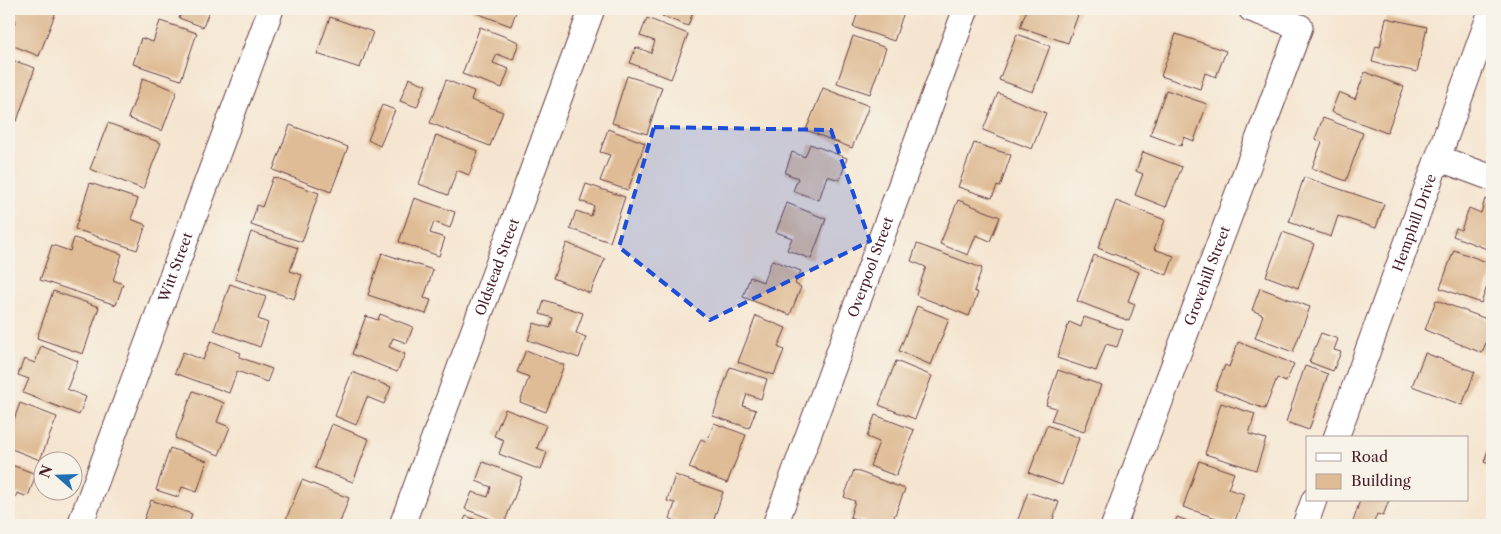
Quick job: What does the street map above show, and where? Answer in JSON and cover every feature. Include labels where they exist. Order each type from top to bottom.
[{"type":"street","name":"Witt Street","points":[[80,525],[271,9]]},
{"type":"street","name":"Oldstead Street","points":[[402,525],[592,9]]},
{"type":"street","name":"Overpool Street","points":[[776,525],[966,9]]},
{"type":"street","name":"Grovehill Street","points":[[1114,525],[1300,27],[1251,9]]},
{"type":"street","name":"Hemphill Drive","points":[[1337,436],[1492,9]]},
{"type":"street","points":[[1438,158],[1492,178]]},
{"type":"street","points":[[1305,525],[1313,502]]},
{"type":"highlighted area","points":[[654,127],[831,130],[870,241],[710,320],[619,247]]},
{"type":"building","points":[[9,9],[57,9],[39,56],[9,44],[9,38],[16,20],[9,17]]},
{"type":"building","points":[[183,9],[210,9],[203,27],[179,18]]},
{"type":"building","points":[[351,9],[368,9],[366,15]]},
{"type":"building","points":[[471,9],[517,9],[511,26],[471,11]]},
{"type":"building","points":[[664,9],[694,9],[688,26],[662,16]]},
{"type":"building","points":[[859,9],[905,9],[894,41],[853,27]]},
{"type":"building","points":[[1027,9],[1080,9],[1068,43],[1020,27]]},
{"type":"building","points":[[330,17],[373,32],[360,68],[317,54]]},
{"type":"building","points":[[647,18],[688,34],[671,79],[630,63],[636,47],[651,53],[655,41],[640,36]]},
{"type":"building","points":[[1386,18],[1427,27],[1417,72],[1372,62],[1376,46],[1380,47]]},
{"type":"building","points":[[160,21],[197,33],[181,80],[133,64],[141,38],[153,42]]},
{"type":"building","points":[[480,27],[519,42],[513,60],[497,54],[493,63],[509,69],[502,88],[462,74]]},
{"type":"building","points":[[1017,34],[1050,46],[1033,92],[999,80]]},
{"type":"building","points":[[1176,34],[1226,51],[1216,77],[1205,73],[1200,89],[1161,76]]},
{"type":"building","points":[[853,36],[886,48],[870,94],[837,83]]},
{"type":"building","points":[[9,59],[35,68],[17,121],[9,118]]},
{"type":"building","points":[[1365,72],[1404,87],[1387,133],[1331,112],[1339,92],[1355,99]]},
{"type":"building","points":[[627,76],[662,87],[647,134],[612,123]]},
{"type":"building","points":[[143,78],[177,91],[162,131],[128,118]]},
{"type":"building","points":[[409,78],[426,85],[417,107],[400,101]]},
{"type":"building","points":[[446,80],[474,91],[471,100],[503,112],[490,146],[430,123]]},
{"type":"building","points":[[823,88],[869,106],[852,148],[806,130]]},
{"type":"building","points":[[1166,90],[1207,104],[1194,141],[1184,137],[1181,146],[1150,135]]},
{"type":"building","points":[[998,93],[1046,113],[1032,149],[983,130]]},
{"type":"building","points":[[382,105],[395,110],[380,146],[368,140]]},
{"type":"building","points":[[1323,118],[1363,133],[1346,181],[1312,168],[1322,142],[1315,139]]},
{"type":"building","points":[[108,123],[161,143],[143,189],[90,169]]},
{"type":"building","points":[[290,125],[348,147],[331,192],[273,170]]},
{"type":"building","points":[[608,129],[645,143],[628,190],[600,181],[610,155],[600,152]]},
{"type":"building","points":[[436,135],[478,151],[469,175],[457,170],[448,195],[419,184]]},
{"type":"building","points":[[974,143],[1011,155],[1000,187],[997,186],[992,198],[958,187]]},
{"type":"building","points":[[810,144],[847,158],[840,180],[827,176],[819,200],[793,191],[798,178],[785,173],[792,152],[805,157]]},
{"type":"building","points":[[1143,152],[1182,167],[1166,207],[1135,195],[1143,174],[1136,171]]},
{"type":"building","points":[[273,177],[319,193],[302,242],[251,225],[257,205],[262,207]]},
{"type":"building","points":[[1304,177],[1384,204],[1376,228],[1338,216],[1331,237],[1289,222]]},
{"type":"building","points":[[90,183],[138,199],[131,219],[146,225],[137,250],[75,229]]},
{"type":"building","points":[[586,184],[625,197],[610,242],[570,229],[576,211],[591,216],[594,206],[580,201]]},
{"type":"building","points":[[414,198],[455,212],[450,228],[434,222],[430,233],[445,238],[439,256],[399,242]]},
{"type":"building","points":[[1485,199],[1492,202],[1492,251],[1453,236],[1456,228],[1461,230],[1469,208],[1481,213]]},
{"type":"building","points":[[958,200],[1000,217],[990,241],[976,235],[968,255],[940,244]]},
{"type":"building","points":[[1116,201],[1165,220],[1154,249],[1174,256],[1167,275],[1098,248]]},
{"type":"building","points":[[787,203],[826,219],[811,259],[787,250],[792,238],[776,232]]},
{"type":"building","points":[[251,232],[298,248],[290,271],[302,275],[294,299],[235,279]]},
{"type":"building","points":[[1283,232],[1314,244],[1298,288],[1266,276]]},
{"type":"building","points":[[74,238],[122,254],[113,280],[123,284],[116,305],[40,280],[52,245],[70,251]]},
{"type":"building","points":[[567,243],[605,259],[590,293],[553,278]]},
{"type":"building","points":[[917,244],[982,268],[974,291],[978,293],[969,316],[916,295],[926,267],[911,261]]},
{"type":"building","points":[[1454,250],[1492,264],[1492,273],[1481,303],[1440,288]]},
{"type":"building","points":[[382,253],[433,270],[424,298],[431,300],[426,314],[368,295]]},
{"type":"building","points":[[1094,255],[1139,272],[1128,301],[1135,304],[1129,321],[1077,301]]},
{"type":"building","points":[[772,260],[801,271],[795,284],[801,287],[790,315],[743,297],[750,277],[763,282]]},
{"type":"building","points":[[230,284],[266,297],[258,319],[268,323],[260,347],[214,330]]},
{"type":"building","points":[[1260,288],[1310,307],[1293,352],[1255,338],[1263,315],[1252,310]]},
{"type":"building","points":[[53,291],[99,307],[83,354],[37,338]]},
{"type":"building","points":[[544,300],[583,313],[576,333],[586,337],[579,358],[528,340],[534,323],[550,328],[553,318],[540,314]]},
{"type":"building","points":[[1436,300],[1492,321],[1492,327],[1482,353],[1425,330]]},
{"type":"building","points":[[917,306],[949,319],[931,365],[899,351]]},
{"type":"building","points":[[380,314],[413,327],[407,343],[393,338],[389,347],[405,354],[397,372],[352,354],[366,316],[378,320]]},
{"type":"building","points":[[756,316],[786,328],[778,347],[784,350],[774,375],[738,362]]},
{"type":"building","points":[[1084,317],[1123,330],[1117,347],[1106,344],[1096,371],[1057,358],[1069,322],[1081,327]]},
{"type":"building","points":[[1321,333],[1338,339],[1334,350],[1341,352],[1333,371],[1309,362]]},
{"type":"building","points":[[211,341],[241,353],[239,357],[272,369],[267,382],[237,371],[229,393],[175,373],[183,352],[203,360]]},
{"type":"building","points":[[1238,342],[1294,364],[1286,382],[1277,378],[1265,409],[1215,390],[1225,365],[1229,367]]},
{"type":"building","points":[[41,346],[78,361],[67,389],[86,397],[79,415],[23,393],[29,379],[18,375],[24,359],[35,363]]},
{"type":"building","points":[[526,350],[564,365],[546,412],[520,402],[529,377],[517,372]]},
{"type":"building","points":[[1425,353],[1475,372],[1462,405],[1412,386]]},
{"type":"building","points":[[896,361],[932,376],[915,419],[879,405]]},
{"type":"building","points":[[1305,366],[1328,374],[1309,430],[1286,422]]},
{"type":"building","points":[[730,367],[767,379],[761,399],[747,394],[743,406],[756,410],[749,428],[713,416]]},
{"type":"building","points":[[1058,370],[1101,385],[1084,432],[1051,421],[1056,408],[1046,405]]},
{"type":"building","points":[[352,372],[391,387],[384,404],[367,397],[356,425],[335,416]]},
{"type":"building","points":[[193,391],[224,403],[217,422],[230,427],[219,455],[175,438]]},
{"type":"building","points":[[20,403],[57,417],[43,452],[32,452],[32,457],[9,448],[9,433]]},
{"type":"building","points":[[1221,403],[1255,414],[1249,434],[1266,439],[1256,470],[1205,454]]},
{"type":"building","points":[[505,409],[546,425],[537,448],[547,452],[541,470],[499,454],[504,440],[494,436]]},
{"type":"building","points":[[875,415],[914,430],[896,476],[870,466],[879,442],[867,437]]},
{"type":"building","points":[[714,423],[746,435],[727,483],[689,468],[701,439],[707,442]]},
{"type":"building","points":[[332,424],[369,439],[353,482],[315,468]]},
{"type":"building","points":[[1047,425],[1079,438],[1062,485],[1029,473]]},
{"type":"building","points":[[1492,438],[1492,465],[1484,462]]},
{"type":"building","points":[[170,448],[207,461],[197,492],[182,487],[178,497],[156,490]]},
{"type":"building","points":[[1199,461],[1234,473],[1228,489],[1244,494],[1234,524],[1183,507]]},
{"type":"building","points":[[483,462],[522,477],[504,524],[465,509],[472,492],[488,497],[491,487],[476,481]]},
{"type":"building","points":[[9,464],[32,473],[32,486],[28,497],[17,493],[9,514]]},
{"type":"building","points":[[854,470],[905,489],[891,525],[873,525],[850,517],[855,501],[844,497]]},
{"type":"building","points":[[675,475],[723,492],[712,525],[688,525],[670,519],[675,503],[667,501]]},
{"type":"building","points":[[302,480],[349,498],[339,525],[326,525],[318,522],[317,525],[303,525],[286,519]]},
{"type":"building","points":[[1028,492],[1059,502],[1051,525],[1016,525]]},
{"type":"building","points":[[151,500],[192,514],[189,525],[142,525]]},
{"type":"building","points":[[1359,502],[1388,502],[1383,516],[1377,514],[1373,525],[1361,525],[1353,522]]},
{"type":"building","points":[[466,516],[489,525],[462,525]]},
{"type":"building","points":[[1177,517],[1198,525],[1174,525]]}]
